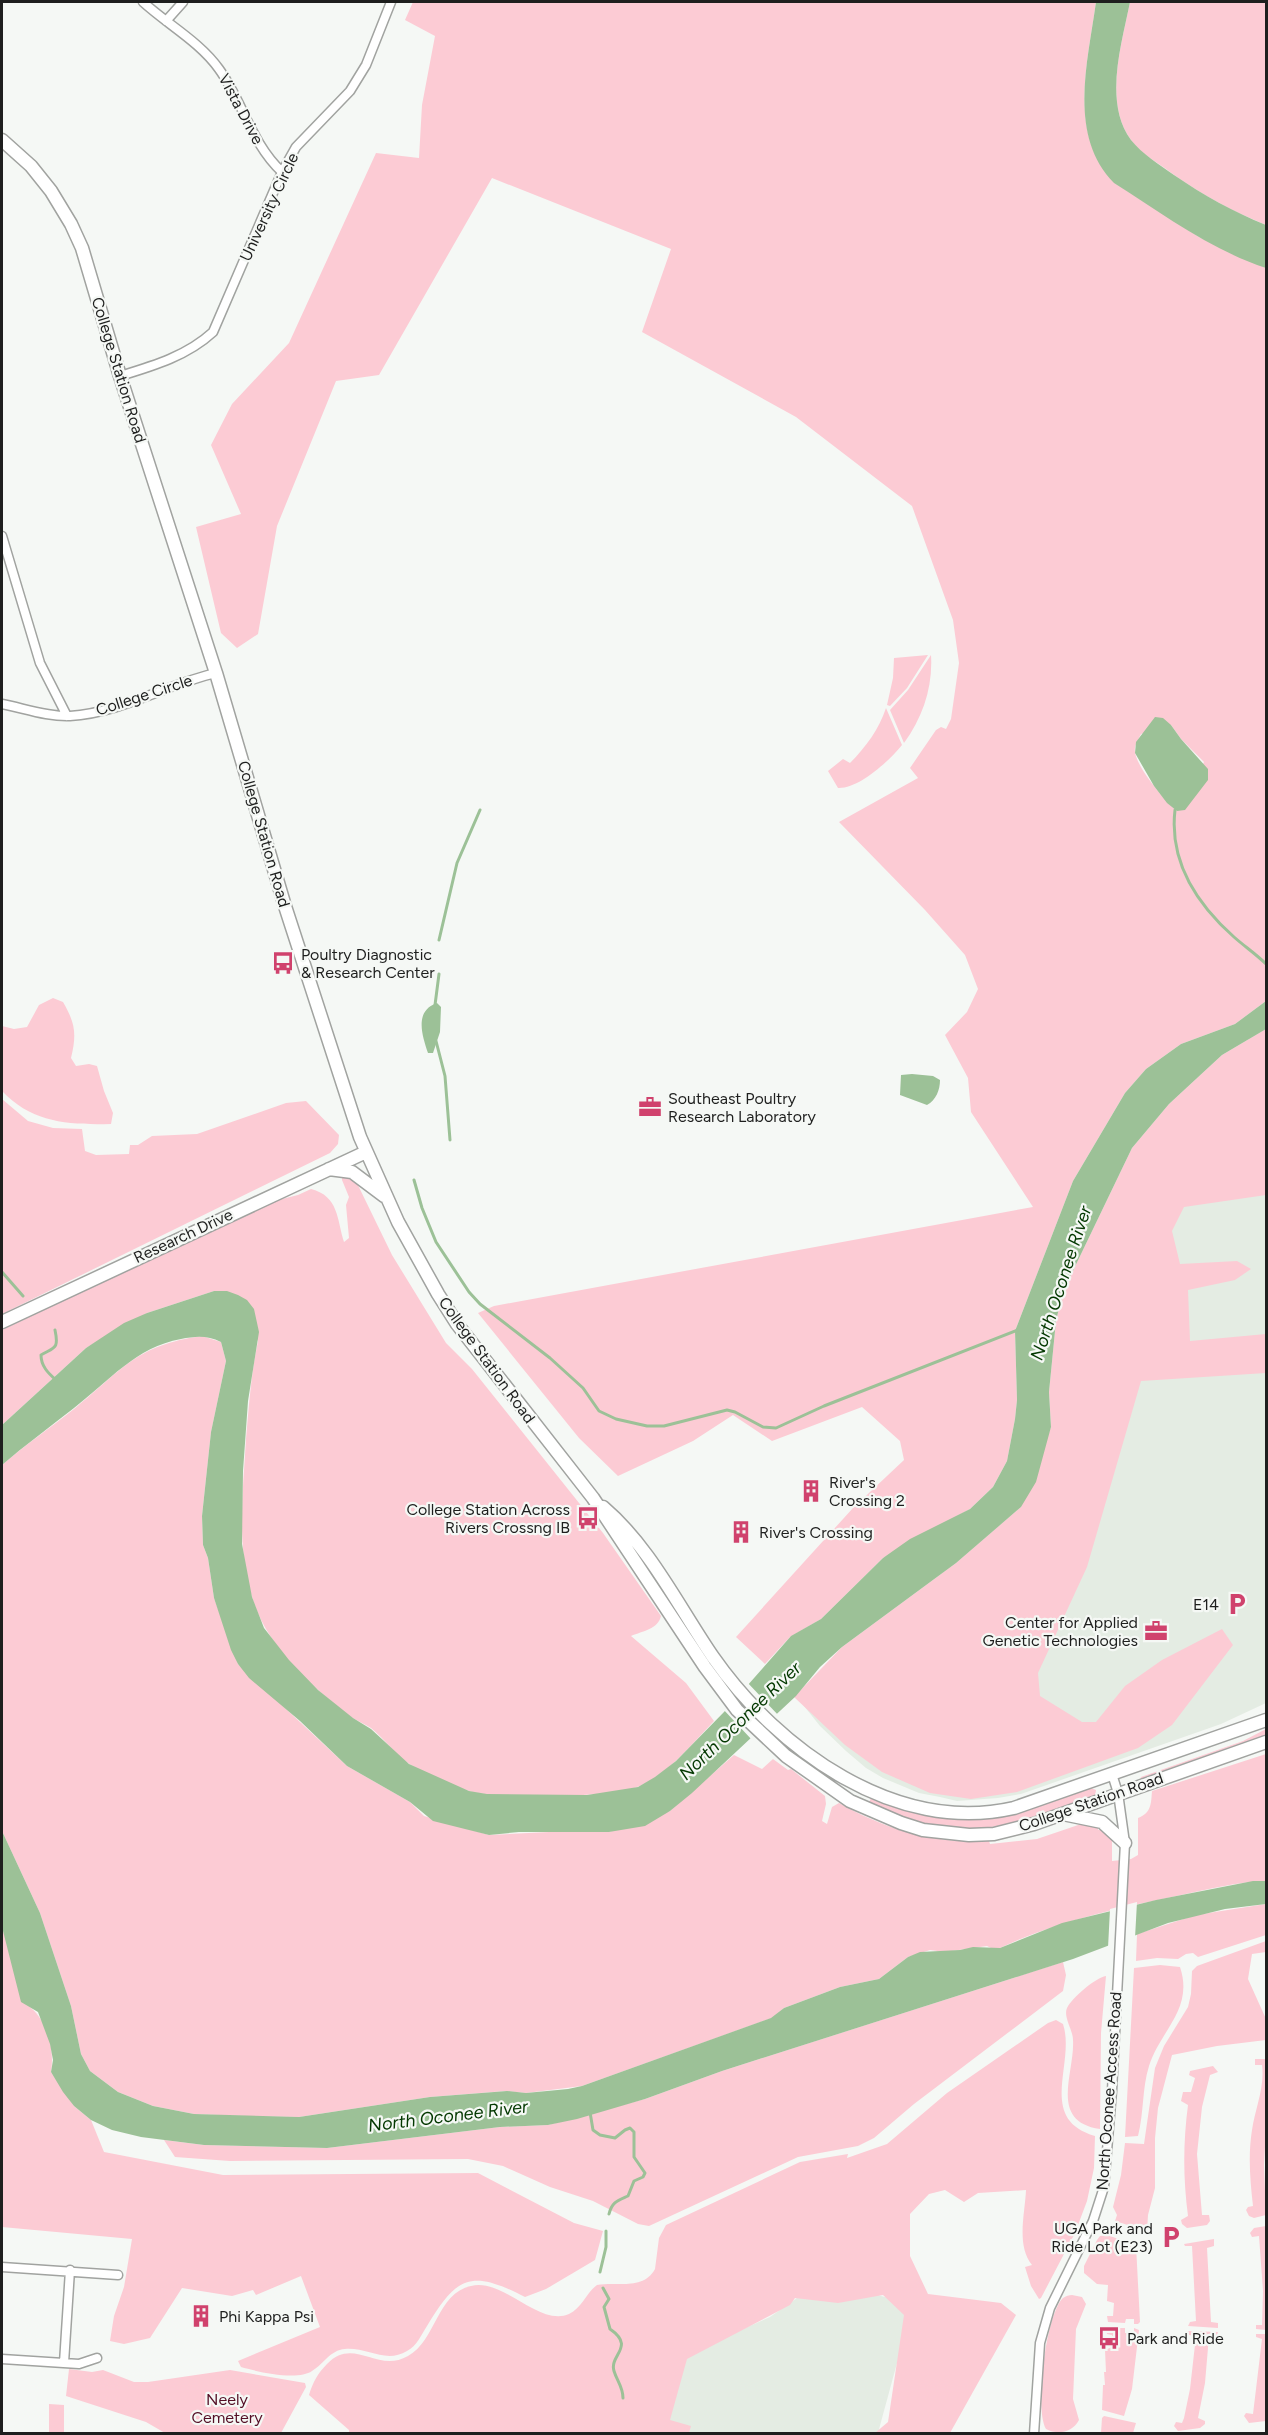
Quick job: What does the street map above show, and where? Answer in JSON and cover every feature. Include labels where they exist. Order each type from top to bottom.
[{"type":"main road","name":"College Station Road","points":[[2,140],[31,166],[51,191],[71,224],[89,269],[120,376],[216,673],[284,903],[366,1152],[386,1197],[432,1284],[457,1324],[592,1498],[736,1710],[786,1756],[850,1801],[923,1830],[969,1835],[994,1834],[1034,1824],[1266,1742]]},
{"type":"main road","name":"Research Drive","points":[[2,1322],[366,1152]]},
{"type":"main road","points":[[329,1168],[352,1172],[386,1197]]},
{"type":"main road","name":"College Station Road","points":[[592,1498],[625,1526],[714,1658],[752,1704],[796,1746],[842,1776],[908,1805],[952,1814],[992,1814],[1014,1809],[1266,1720]]},
{"type":"main road","points":[[1062,1814],[1099,1820],[1125,1843]]},
{"type":"street","name":"Vista Drive","points":[[143,2],[213,60],[222,72],[259,144],[270,161],[282,172]]},
{"type":"street","points":[[166,21],[183,2]]},
{"type":"street","name":"University Circle","points":[[120,376],[192,350],[213,332],[282,172],[296,147],[350,91],[366,65],[391,2]]},
{"type":"street","points":[[2,536],[40,663],[68,716]]},
{"type":"street","name":"College Circle","points":[[2,704],[68,716],[100,712],[192,679],[216,673]]},
{"type":"street","name":"North Oconee Access Road","points":[[1034,2433],[1040,2343],[1050,2308],[1093,2222],[1104,2187],[1112,2091],[1125,1843],[1118,1793],[1112,1774]]},
{"type":"street","points":[[2,2267],[118,2275]]},
{"type":"street","points":[[64,2363],[70,2270]]},
{"type":"street","points":[[2,2359],[79,2364],[97,2358]]},
{"type":"shaded area","points":[[1266,1029],[1266,1703],[1221,1724],[1021,1794],[957,1801],[919,1793],[883,1778],[866,1768],[846,1751],[820,1726],[796,1696],[1021,1507],[1250,1037]]},
{"type":"shaded area","points":[[821,2281],[913,2304],[878,2433],[662,2434],[679,2357],[770,2317]]},
{"type":"green space","points":[[413,2],[1096,2],[1084,97],[1091,143],[1100,164],[1115,183],[1199,237],[1266,268],[1266,1001],[1235,1024],[1181,1044],[1146,1069],[1125,1093],[1073,1181],[1015,1331],[1017,1400],[1015,1419],[1007,1461],[993,1487],[970,1509],[883,1558],[821,1619],[790,1637],[765,1664],[736,1637],[853,1508],[904,1460],[900,1441],[862,1407],[772,1441],[733,1415],[693,1441],[618,1476],[579,1438],[478,1313],[494,1306],[1033,1207],[971,1112],[968,1078],[945,1035],[967,1012],[978,989],[965,955],[925,910],[839,822],[918,778],[910,768],[936,730],[941,727],[946,729],[951,719],[959,663],[953,620],[912,506],[796,417],[642,332],[671,249],[492,178],[379,375],[336,381],[277,526],[258,634],[237,648],[221,633],[196,527],[241,514],[211,445],[232,404],[289,343],[376,153],[419,158],[422,105],[435,36],[405,20]],"holes":[[[1171,725],[1181,739],[1204,762],[1177,811],[1146,775],[1135,750],[1141,734]]]},
{"type":"green space","points":[[1130,2],[1266,2],[1266,225],[1193,188],[1144,154],[1131,140],[1123,125],[1116,90],[1119,54]]},
{"type":"green space","points":[[928,655],[907,688],[890,706],[887,705],[893,678],[894,658]]},
{"type":"green space","points":[[931,655],[930,679],[925,701],[917,723],[904,743],[890,710],[908,690]]},
{"type":"green space","points":[[886,708],[902,745],[864,779],[838,788],[828,771],[843,759],[850,763],[856,757],[876,730]]},
{"type":"green space","points":[[53,998],[63,1002],[70,1016],[74,1035],[71,1058],[76,1066],[89,1064],[97,1066],[113,1113],[111,1124],[80,1124],[52,1120],[26,1110],[2,1091],[2,1026],[14,1029],[27,1027],[39,1005]]},
{"type":"green space","points":[[1266,1029],[1266,1195],[1184,1207],[1172,1231],[1180,1264],[1237,1261],[1251,1269],[1235,1280],[1188,1290],[1190,1341],[1266,1334],[1266,1373],[1141,1381],[1087,1567],[1038,1673],[1040,1696],[1082,1722],[1096,1722],[1125,1686],[1162,1660],[1222,1629],[1233,1645],[1172,1725],[1138,1748],[1017,1792],[971,1799],[930,1793],[882,1772],[845,1745],[794,1697],[842,1647],[956,1563],[1021,1507],[1051,1427],[1049,1392],[1056,1321],[1060,1304],[1070,1277],[1132,1148],[1169,1104],[1222,1055]]},
{"type":"green space","points":[[2,1099],[28,1121],[53,1128],[82,1129],[85,1151],[96,1155],[129,1154],[130,1145],[138,1145],[152,1136],[197,1134],[286,1103],[306,1101],[339,1135],[338,1144],[330,1153],[2,1314]]},
{"type":"green space","points":[[342,1175],[355,1179],[392,1255],[446,1343],[472,1369],[603,1533],[661,1616],[653,1627],[631,1636],[686,1683],[714,1721],[661,1774],[640,1786],[605,1793],[529,1797],[484,1794],[462,1789],[411,1765],[376,1732],[351,1717],[306,1679],[279,1649],[259,1615],[252,1597],[242,1538],[246,1439],[258,1341],[214,1291],[147,1313],[86,1348],[2,1425],[2,1330],[270,1202],[311,1189],[320,1192],[332,1203],[344,1242],[349,1238],[346,1205],[349,1197]]},
{"type":"green space","points":[[202,1336],[221,1342],[226,1361],[211,1432],[202,1516],[203,1545],[208,1558],[214,1598],[238,1664],[347,1766],[410,1802],[424,1816],[489,1835],[609,1832],[670,1811],[734,1755],[762,1769],[773,1759],[788,1770],[791,1769],[825,1796],[826,1804],[822,1821],[827,1824],[832,1807],[839,1803],[875,1821],[911,1833],[949,1840],[989,1841],[990,1844],[1037,1839],[1087,1822],[1098,1824],[1098,1830],[1104,1829],[1112,1839],[1112,1861],[1131,1859],[1138,1855],[1138,1818],[1148,1810],[1152,1791],[1266,1754],[1266,1881],[1223,1886],[1112,1910],[1044,1930],[1000,1948],[993,1949],[987,1946],[945,1952],[930,1950],[908,1957],[879,1979],[840,1987],[784,2008],[772,2018],[582,2086],[526,2093],[506,2091],[430,2097],[299,2117],[194,2114],[153,2106],[118,2092],[90,2071],[81,2054],[71,2006],[40,1913],[2,1831],[2,1465],[131,1361],[161,1346]]},
{"type":"green space","points":[[1266,1729],[1266,1736],[1140,1780],[1141,1777],[1243,1741]]},
{"type":"green space","points":[[1091,1788],[1096,1790],[1095,1797],[1052,1812],[987,1828],[942,1828],[919,1823],[869,1802],[872,1796],[877,1801],[882,1800],[940,1817],[988,1818],[1011,1814]]},
{"type":"green space","points":[[1266,1904],[1266,1935],[1198,1957],[1193,1953],[1178,1959],[1157,1958],[1136,1961],[1137,1934],[1196,1915]]},
{"type":"green space","points":[[2,1927],[27,2005],[40,2018],[48,2035],[52,2054],[51,2072],[74,2106],[91,2120],[104,2152],[223,2175],[478,2173],[574,2223],[603,2231],[595,2260],[546,2289],[525,2297],[491,2283],[467,2282],[447,2296],[416,2343],[407,2351],[399,2355],[384,2356],[353,2349],[340,2350],[306,2374],[267,2373],[241,2367],[238,2361],[320,2327],[301,2276],[256,2295],[253,2290],[232,2296],[182,2288],[150,2338],[124,2344],[110,2341],[114,2316],[124,2287],[132,2239],[2,2227]]},
{"type":"green space","points":[[1266,1941],[1266,1952],[1252,1954],[1248,1979],[1266,2019],[1266,2040],[1172,2055],[1158,2108],[1155,2138],[1155,2188],[1148,2215],[1147,2231],[1115,2221],[1117,2215],[1113,2207],[1121,2175],[1125,2143],[1144,2144],[1155,2068],[1164,2046],[1188,2007],[1192,1971],[1197,1966]]},
{"type":"green space","points":[[1063,1962],[1066,1975],[1063,1991],[914,2104],[874,2138],[858,2146],[798,2157],[649,2226],[638,2224],[593,2201],[550,2187],[503,2166],[468,2159],[230,2161],[175,2157],[164,2140],[204,2145],[327,2148],[500,2127],[548,2125],[645,2099],[722,2071]]},
{"type":"green space","points":[[1160,1965],[1180,1967],[1183,1995],[1180,2007],[1149,2066],[1138,2136],[1125,2137],[1134,1968]]},
{"type":"green space","points":[[1106,1976],[1101,2033],[1100,2129],[1084,2124],[1074,2116],[1069,2106],[1073,2040],[1066,2012],[1084,1989]]},
{"type":"green space","points":[[1056,2020],[1063,2024],[1066,2039],[1062,2103],[1067,2117],[1077,2128],[1095,2136],[1094,2168],[1087,2201],[1075,2233],[1041,2298],[1039,2299],[1031,2286],[1025,2267],[1032,2265],[1027,2257],[1023,2239],[1026,2190],[978,2193],[964,2202],[945,2190],[929,2194],[910,2214],[910,2256],[928,2294],[1001,2303],[1016,2315],[950,2433],[875,2433],[888,2422],[904,2315],[883,2295],[838,2303],[795,2298],[790,2305],[687,2359],[670,2420],[691,2426],[689,2433],[349,2433],[349,2430],[309,2395],[321,2371],[337,2356],[347,2353],[386,2361],[408,2356],[425,2340],[451,2298],[460,2290],[471,2286],[483,2285],[496,2289],[534,2309],[558,2316],[573,2311],[597,2285],[629,2284],[644,2280],[655,2269],[659,2238],[666,2225],[800,2162],[848,2154],[847,2158],[887,2144],[947,2093],[1048,2023]]},
{"type":"green space","points":[[1255,2059],[1266,2059],[1264,2165],[1266,2215],[1254,2218],[1249,2216],[1246,2210],[1253,2206],[1250,2149],[1263,2073],[1262,2065],[1255,2065]]},
{"type":"green space","points":[[1213,2066],[1218,2072],[1210,2075],[1202,2107],[1197,2154],[1202,2215],[1209,2215],[1210,2221],[1207,2225],[1187,2228],[1181,2220],[1188,2216],[1184,2160],[1188,2105],[1181,2101],[1183,2092],[1191,2092],[1195,2078],[1189,2075],[1190,2071]]},
{"type":"green space","points":[[1266,2226],[1266,2330],[1256,2329],[1256,2325],[1262,2325],[1263,2291],[1259,2236],[1252,2237],[1250,2233],[1254,2228]]},
{"type":"green space","points":[[1107,2235],[1136,2245],[1140,2322],[1138,2324],[1134,2324],[1134,2319],[1126,2319],[1125,2323],[1108,2322],[1107,2316],[1113,2316],[1114,2303],[1107,2301],[1108,2285],[1097,2284],[1084,2273],[1084,2266],[1097,2240],[1100,2236]]},
{"type":"green space","points":[[1214,2239],[1214,2246],[1207,2248],[1211,2322],[1218,2323],[1218,2328],[1188,2326],[1190,2322],[1196,2321],[1192,2246],[1184,2244]]},
{"type":"green space","points":[[1072,2295],[1082,2297],[1086,2304],[1076,2329],[1073,2399],[1079,2420],[1069,2430],[1055,2432],[1046,2429],[1043,2418],[1041,2402],[1044,2362],[1051,2322],[1057,2307],[1063,2298]]},
{"type":"green space","points":[[1106,2328],[1125,2328],[1125,2333],[1134,2333],[1134,2328],[1139,2330],[1132,2389],[1124,2416],[1102,2410],[1104,2372],[1106,2372],[1105,2350],[1112,2347],[1112,2335],[1107,2334]]},
{"type":"green space","points":[[1188,2331],[1218,2332],[1217,2335],[1209,2336],[1205,2383],[1198,2418],[1205,2421],[1205,2424],[1200,2428],[1178,2431],[1174,2426],[1176,2422],[1182,2423],[1184,2418],[1196,2336],[1189,2335]]},
{"type":"green space","points":[[1256,2334],[1266,2334],[1266,2421],[1249,2423],[1244,2416],[1246,2413],[1253,2414],[1262,2339],[1256,2337]]},
{"type":"green space","name":"Neely Cemetery","points":[[69,2369],[92,2372],[103,2370],[134,2382],[230,2370],[305,2383],[306,2387],[281,2433],[165,2433],[146,2422],[66,2396]]},
{"type":"green space","points":[[49,2404],[64,2405],[64,2433],[49,2433]]},
{"type":"green space","points":[[1104,2416],[1136,2423],[1133,2433],[1101,2433]]},
{"type":"water","points":[[1096,2],[1130,2],[1119,54],[1116,90],[1123,125],[1131,140],[1151,159],[1196,189],[1230,209],[1266,225],[1266,268],[1226,251],[1169,219],[1114,183],[1099,164],[1090,143],[1084,97]]},
{"type":"water","points":[[1155,717],[1163,718],[1171,725],[1208,769],[1208,780],[1185,810],[1177,811],[1167,803],[1135,753],[1136,742]]},
{"type":"water","name":"North Oconee River","points":[[1266,1001],[1266,1029],[1222,1055],[1169,1104],[1132,1148],[1070,1277],[1060,1304],[1056,1321],[1049,1392],[1051,1427],[1036,1482],[1021,1507],[956,1563],[842,1647],[820,1667],[796,1696],[692,1793],[670,1811],[645,1826],[609,1832],[519,1832],[489,1835],[433,1821],[410,1802],[347,1766],[300,1721],[249,1678],[231,1650],[214,1598],[208,1558],[203,1545],[202,1516],[211,1432],[226,1361],[221,1342],[206,1337],[192,1337],[150,1349],[124,1366],[2,1465],[2,1425],[86,1348],[124,1323],[147,1313],[214,1291],[227,1291],[238,1295],[247,1300],[254,1309],[259,1332],[248,1401],[243,1471],[242,1544],[252,1597],[264,1628],[289,1660],[318,1690],[353,1718],[371,1729],[409,1764],[469,1791],[487,1794],[587,1795],[638,1787],[676,1761],[724,1712],[791,1636],[821,1619],[883,1558],[910,1539],[970,1509],[993,1487],[1007,1461],[1015,1419],[1017,1400],[1015,1331],[1073,1181],[1125,1093],[1146,1069],[1181,1044],[1235,1024]]},
{"type":"water","points":[[437,1003],[441,1007],[440,1032],[433,1053],[428,1053],[422,1031],[422,1018],[430,1007]]},
{"type":"water","points":[[901,1075],[933,1076],[940,1080],[937,1094],[927,1105],[900,1095]]},
{"type":"water","name":"North Oconee River","points":[[2,1831],[40,1913],[71,2006],[81,2054],[90,2071],[118,2092],[153,2106],[194,2114],[299,2117],[430,2097],[568,2089],[771,2018],[784,2008],[840,1987],[879,1979],[908,1957],[920,1952],[973,1947],[1000,1948],[1062,1923],[1156,1900],[1253,1881],[1266,1881],[1266,1904],[1225,1909],[1168,1923],[1073,1959],[722,2071],[645,2099],[577,2119],[548,2125],[500,2127],[327,2148],[204,2145],[141,2137],[112,2130],[91,2120],[74,2106],[63,2092],[51,2072],[53,2060],[50,2044],[38,2012],[21,2002],[2,1927]]},
{"type":"pier","points":[[746,1681],[779,1716],[753,1741],[722,1708]]},
{"type":"pier","points":[[1137,1902],[1135,1938],[1108,1948],[1110,1909]]},
{"type":"waterway","points":[[439,940],[457,863],[480,810]]},
{"type":"waterway","points":[[1175,810],[1176,847],[1181,864],[1197,896],[1234,937],[1266,964]]},
{"type":"waterway","points":[[435,1005],[439,974]]},
{"type":"waterway","points":[[436,1041],[445,1076],[450,1140]]},
{"type":"waterway","points":[[414,1180],[422,1208],[436,1242],[469,1292],[480,1304],[550,1358],[583,1388],[599,1411],[616,1419],[647,1426],[664,1426],[727,1410],[763,1427],[776,1428],[824,1406],[1018,1330]]},
{"type":"waterway","points":[[2,1272],[23,1296]]},
{"type":"waterway","points":[[55,1330],[55,1347],[41,1355],[41,1359],[48,1372],[56,1380]]},
{"type":"waterway","points":[[590,2112],[593,2130],[600,2135],[615,2138],[630,2128],[634,2132],[634,2157],[645,2173],[643,2177],[634,2181],[628,2196],[613,2204],[609,2214]]},
{"type":"waterway","points":[[600,2272],[606,2247],[606,2231]]},
{"type":"waterway","points":[[603,2288],[609,2299],[604,2307],[610,2329],[621,2341],[620,2351],[613,2365],[623,2398]]},
{"type":"place","name":"Poultry Diagnostic & Research Center","points":[[283,963]]},
{"type":"place","name":"Southeast Poultry Research Laboratory","points":[[650,1107]]},
{"type":"place","name":"River's Crossing 2","points":[[811,1491]]},
{"type":"place","name":"College Station Across Rivers Crossng IB","points":[[588,1518]]},
{"type":"place","name":"River's Crossing","points":[[741,1532]]},
{"type":"place","name":"E14","points":[[1237,1604]]},
{"type":"place","name":"Center for Applied Genetic Technologies","points":[[1156,1631]]},
{"type":"place","name":"UGA Park and Ride Lot (E23)","points":[[1171,2237]]},
{"type":"place","name":"Phi Kappa Psi","points":[[201,2316]]},
{"type":"place","name":"Park and Ride","points":[[1109,2338]]}]
